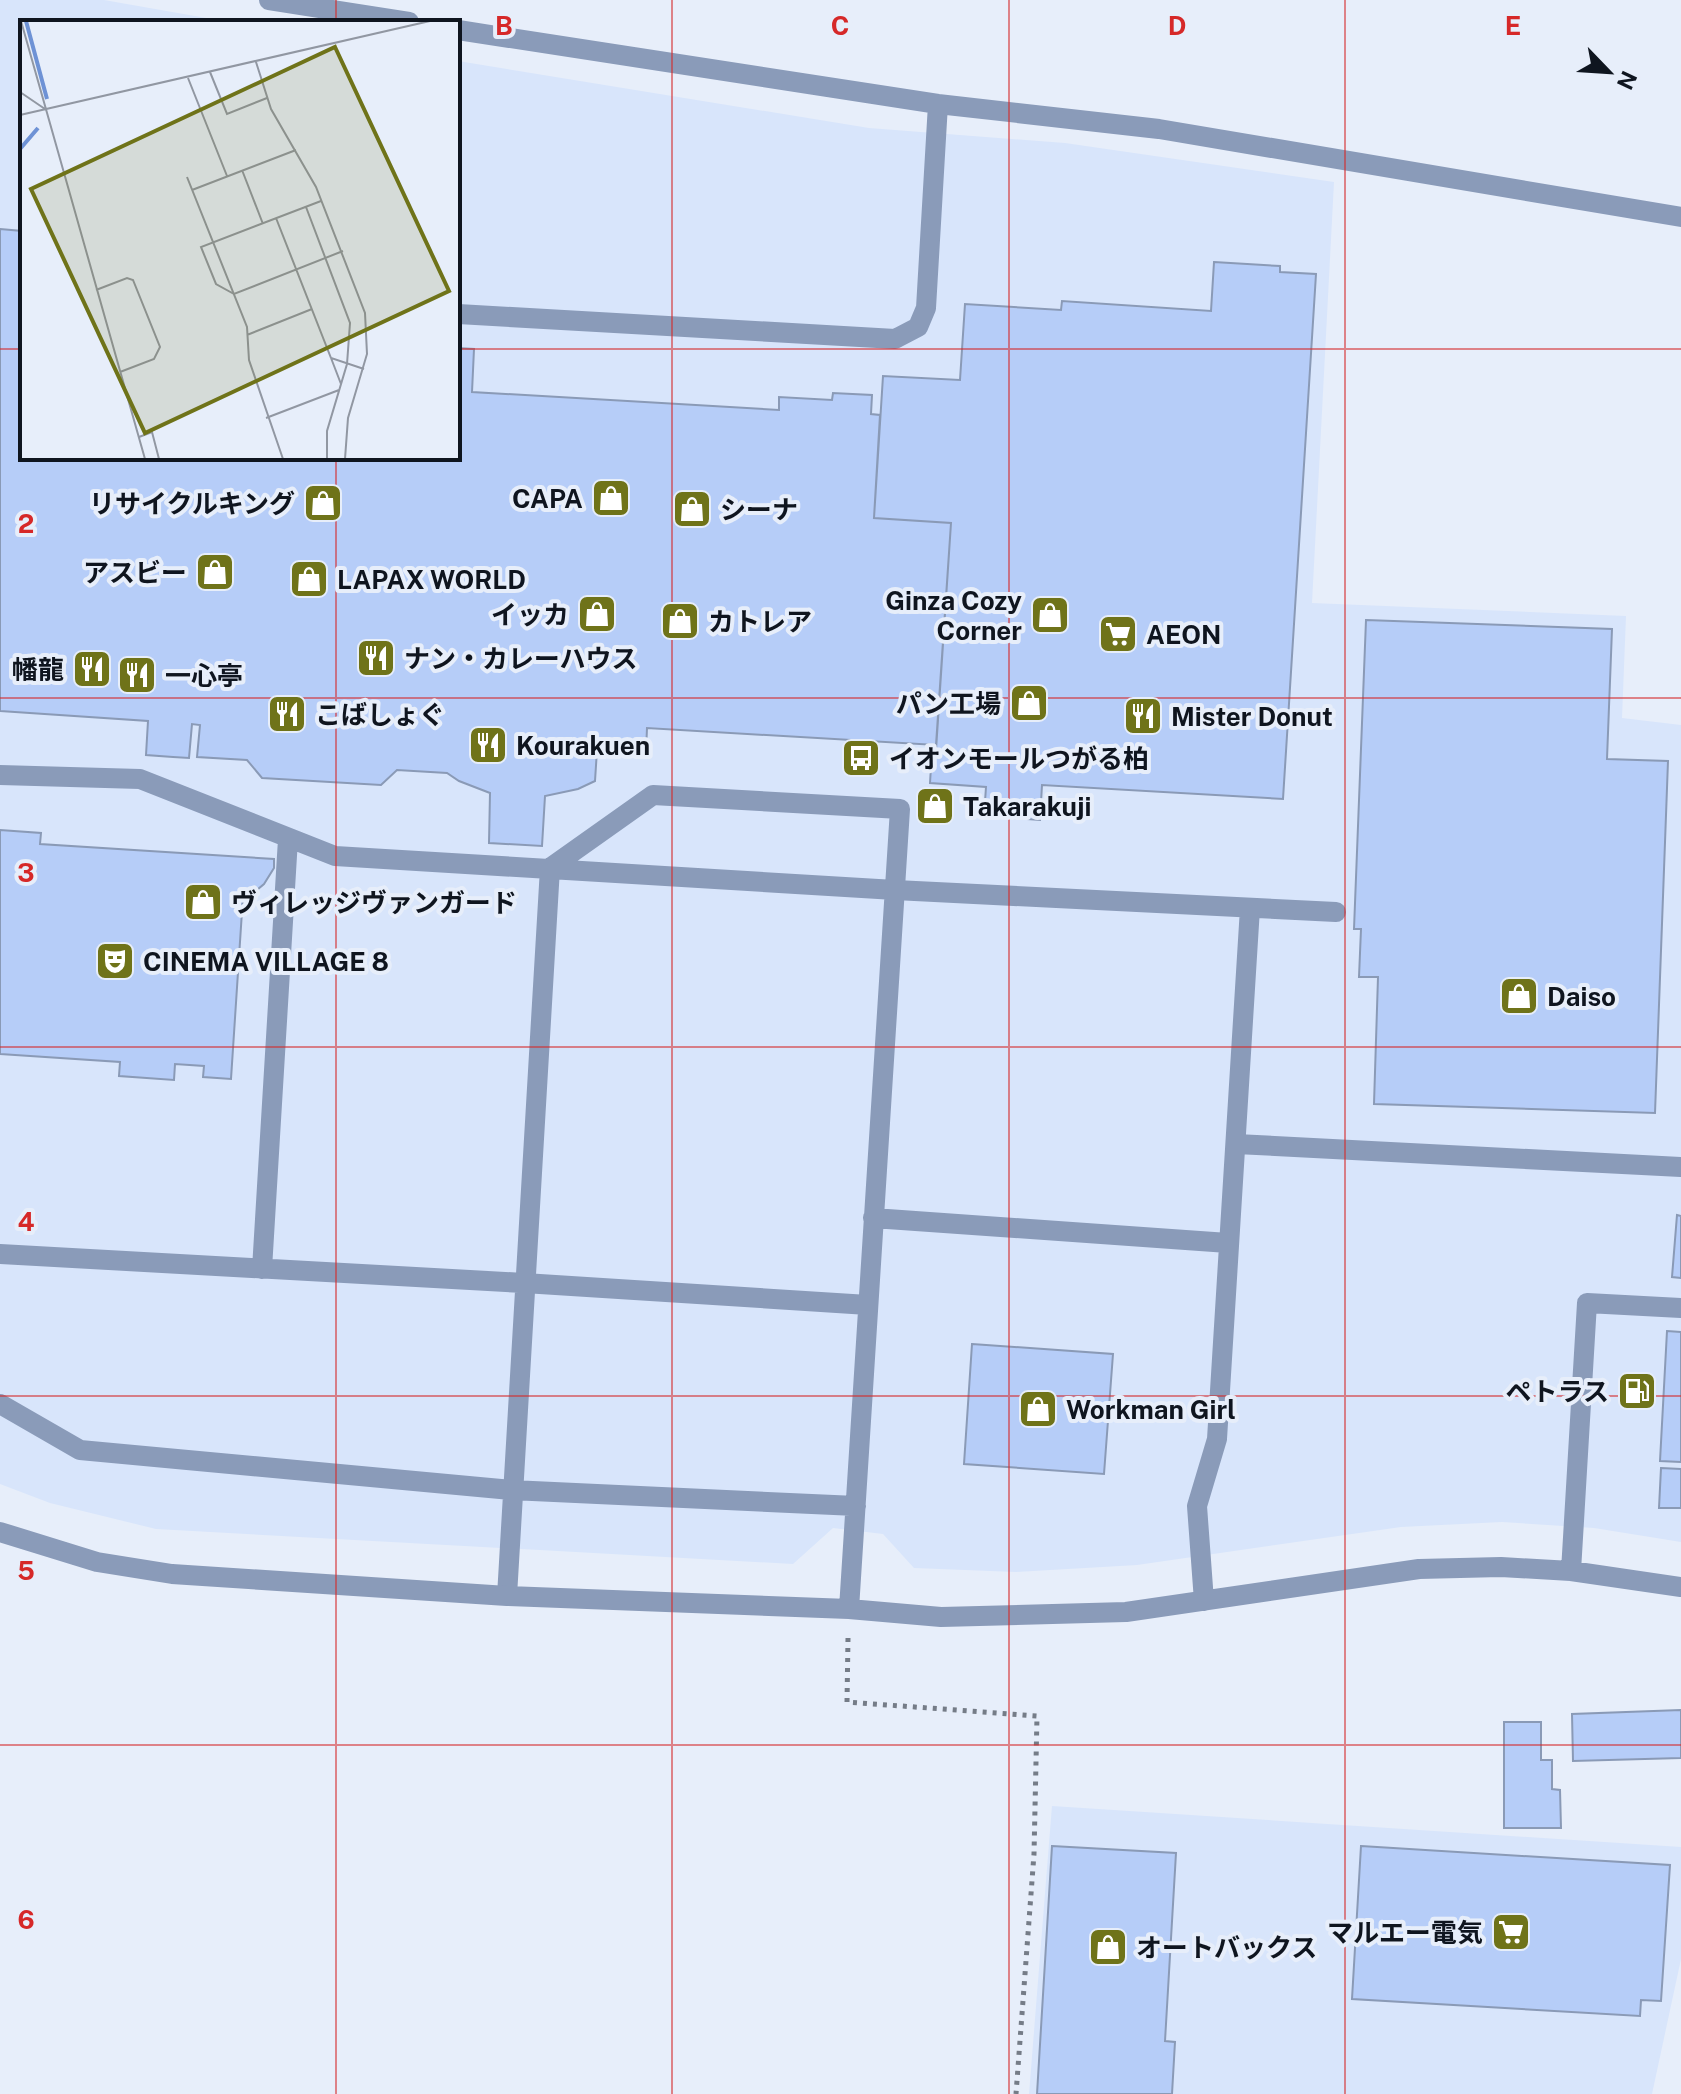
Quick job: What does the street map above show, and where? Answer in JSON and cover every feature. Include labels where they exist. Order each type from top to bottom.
[{"type":"street","points":[[269,0],[396,20]]},
{"type":"street","points":[[460,30],[938,104],[1159,129],[1681,217]]},
{"type":"street","points":[[460,314],[895,339],[918,327],[926,308],[938,104]]},
{"type":"street","points":[[0,775],[140,779],[335,856],[895,890],[1336,912]]},
{"type":"street","points":[[550,868],[653,795],[900,809],[849,1609]]},
{"type":"street","points":[[262,1269],[288,839]]},
{"type":"street","points":[[507,1596],[550,868]]},
{"type":"street","points":[[1204,1601],[1197,1506],[1217,1439],[1250,908]]},
{"type":"street","points":[[1236,1144],[1681,1167]]},
{"type":"street","points":[[873,1218],[1228,1243]]},
{"type":"street","points":[[0,1254],[868,1305]]},
{"type":"street","points":[[1571,1571],[1587,1303],[1681,1308]]},
{"type":"street","points":[[0,1404],[80,1450],[511,1490],[856,1506]]},
{"type":"street","points":[[0,1532],[97,1562],[172,1574],[507,1596],[849,1609],[941,1617],[1126,1612],[1419,1569],[1501,1567],[1571,1571],[1681,1587]]},
{"type":"path","points":[[849,1609],[847,1702],[1037,1716],[1034,1854],[1016,2094]]},
{"type":"shaded area","name":"イオンモールつがる柏","points":[[0,0],[104,0],[218,20],[20,20],[20,460],[460,460],[460,61],[869,128],[1065,143],[1334,182],[1312,603],[1626,616],[1622,718],[1681,725],[1681,1542],[1594,1528],[1502,1522],[1401,1527],[1137,1565],[1016,1572],[914,1568],[883,1534],[833,1528],[793,1564],[156,1529],[50,1503],[0,1484]]},
{"type":"shaded area","points":[[1052,1806],[1681,1847],[1681,1959],[1652,2094],[1029,2094]]},
{"type":"building","points":[[0,229],[20,231],[20,460],[460,460],[460,348],[474,349],[472,392],[779,410],[779,397],[832,400],[833,393],[872,395],[871,414],[880,415],[874,518],[951,523],[936,745],[647,728],[646,753],[597,750],[595,781],[578,789],[545,796],[542,846],[489,843],[490,793],[447,773],[397,770],[381,785],[262,778],[247,760],[197,757],[200,725],[192,724],[189,758],[173,757],[146,755],[148,721],[0,711]]},
{"type":"building","name":"AEON","points":[[1214,262],[1280,266],[1280,272],[1316,274],[1283,799],[1042,785],[1040,820],[984,816],[986,787],[930,783],[932,750],[936,750],[951,523],[874,518],[883,376],[960,380],[965,304],[1061,310],[1062,301],[1211,311]]},
{"type":"building","points":[[1366,620],[1612,629],[1607,759],[1668,761],[1655,1113],[1374,1104],[1378,977],[1359,977],[1361,929],[1354,929]]},
{"type":"building","points":[[0,830],[41,833],[40,844],[274,859],[274,868],[264,884],[252,894],[243,896],[231,1079],[203,1077],[204,1066],[175,1064],[174,1080],[119,1076],[120,1062],[0,1054]]},
{"type":"building","points":[[1677,1215],[1681,1216],[1681,1278],[1672,1277]]},
{"type":"building","points":[[1667,1331],[1681,1332],[1681,1462],[1660,1461]]},
{"type":"building","name":"Workman Girl","points":[[972,1344],[1113,1354],[1104,1474],[964,1464]]},
{"type":"building","points":[[1661,1468],[1681,1469],[1681,1508],[1659,1508]]},
{"type":"building","points":[[1681,1710],[1681,1758],[1573,1761],[1572,1714]]},
{"type":"building","points":[[1504,1722],[1541,1722],[1541,1760],[1552,1760],[1552,1789],[1560,1790],[1561,1828],[1504,1828]]},
{"type":"building","name":"オートバックス","points":[[1052,1846],[1176,1853],[1165,2041],[1175,2042],[1172,2094],[1037,2094]]},
{"type":"building","name":"マルエー電気","points":[[1361,1846],[1670,1865],[1661,2001],[1641,2000],[1640,2016],[1352,1999]]},
{"type":"place","name":"CAPA","points":[[611,498]]},
{"type":"place","name":"リサイクルキング","points":[[323,503]]},
{"type":"place","name":"シーナ","points":[[692,509]]},
{"type":"place","name":"アスビー","points":[[215,572]]},
{"type":"place","name":"LAPAX WORLD","points":[[309,579]]},
{"type":"place","name":"イッカ","points":[[597,614]]},
{"type":"place","name":"Ginza Cozy Corner","points":[[1050,615]]},
{"type":"place","name":"カトレア","points":[[680,621]]},
{"type":"place","name":"AEON","points":[[1118,634]]},
{"type":"place","name":"ナン・カレーハウス","points":[[376,658]]},
{"type":"place","name":"幡龍","points":[[92,669]]},
{"type":"place","name":"一心亭","points":[[137,675]]},
{"type":"place","name":"パン工場","points":[[1029,703]]},
{"type":"place","name":"こばしょぐ","points":[[287,714]]},
{"type":"place","name":"Mister Donut","points":[[1143,716]]},
{"type":"place","name":"Kourakuen","points":[[488,745]]},
{"type":"place","name":"イオンモールつがる柏","points":[[861,758]]},
{"type":"place","name":"Takarakuji","points":[[935,806]]},
{"type":"place","name":"ヴィレッジヴァンガード","points":[[203,902]]},
{"type":"place","name":"CINEMA VILLAGE 8","points":[[115,961]]},
{"type":"place","name":"Daiso","points":[[1519,996]]},
{"type":"place","name":"ペトラス","points":[[1637,1391]]},
{"type":"place","name":"Workman Girl","points":[[1038,1409]]},
{"type":"place","name":"マルエー電気","points":[[1511,1932]]},
{"type":"place","name":"オートバックス","points":[[1108,1947]]}]
